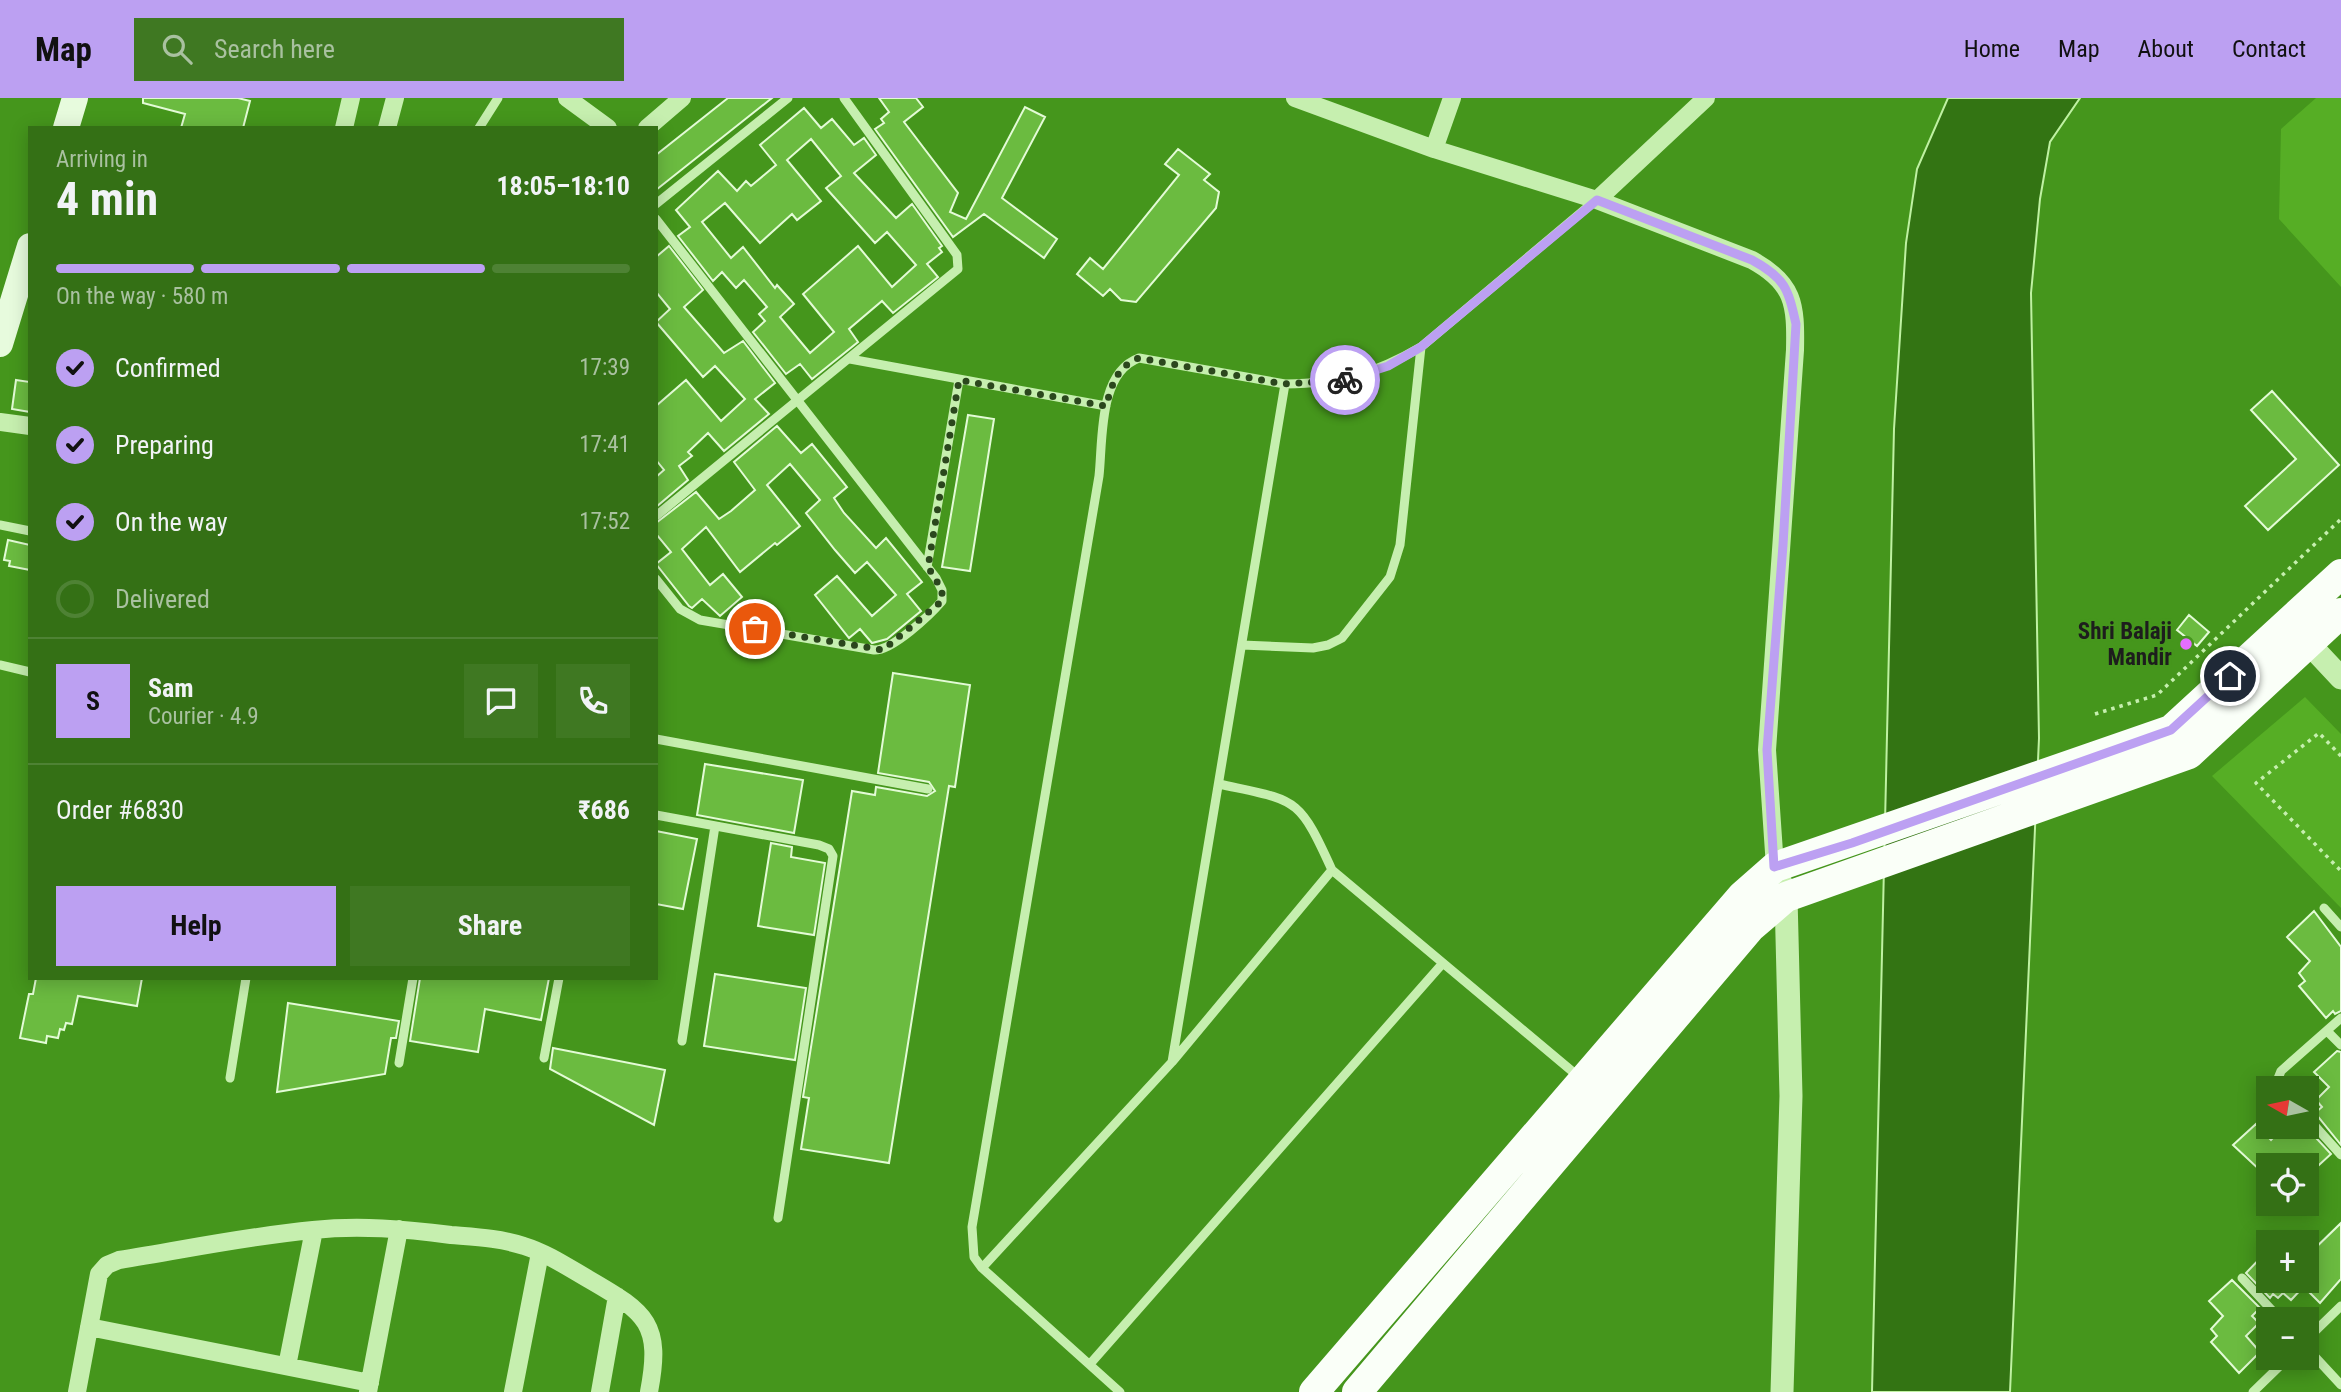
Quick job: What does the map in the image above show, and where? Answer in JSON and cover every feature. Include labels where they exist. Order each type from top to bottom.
[{"type":"main road","points":[[67,126],[75,98]]},
{"type":"main road","points":[[0,344],[28,253]]},
{"type":"main road","points":[[1314,1392],[1742,896],[1774,867],[1852,843],[2171,730],[2322,651],[2341,574]]},
{"type":"main road","points":[[1357,1392],[1750,928],[1786,897],[2189,754],[2322,651],[2341,613]]},
{"type":"street","points":[[344,126],[351,98]]},
{"type":"street","points":[[387,126],[394,98]]},
{"type":"street","points":[[567,98],[605,126]]},
{"type":"street","points":[[649,126],[682,98]]},
{"type":"street","points":[[1295,98],[1322,103],[1434,149],[1597,200],[1752,260],[1776,273],[1789,293],[1796,324],[1795,350],[1767,750],[1774,867],[1786,897],[1791,1096],[1782,1392]]},
{"type":"street","points":[[1434,149],[1452,98]]},
{"type":"street","points":[[1597,200],[1706,98]]},
{"type":"street","points":[[0,422],[28,426]]},
{"type":"street","points":[[89,1327],[286,1366],[369,1387],[399,1229]]},
{"type":"street","points":[[77,1392],[99,1273],[107,1265],[119,1260],[314,1230],[399,1229],[496,1240],[540,1253],[617,1296],[641,1315],[653,1336],[655,1360],[649,1392]]},
{"type":"street","points":[[286,1366],[314,1230]]},
{"type":"street","points":[[513,1392],[540,1253]]},
{"type":"street","points":[[600,1392],[617,1296]]},
{"type":"lane","points":[[480,126],[498,98]]},
{"type":"lane","points":[[658,202],[788,98]]},
{"type":"lane","points":[[658,514],[954,275],[960,262],[844,98]]},
{"type":"lane","points":[[1120,1392],[982,1268],[974,1257],[972,1227],[1099,476],[1106,406],[1115,378],[1127,363],[1139,358],[1284,384],[1325,384],[1355,378],[1388,366],[1421,347],[1597,200]]},
{"type":"lane","points":[[658,222],[928,567],[942,590],[942,601],[883,650],[700,620],[680,609],[658,582]]},
{"type":"lane","points":[[1242,645],[1313,648],[1328,645],[1342,638],[1390,577],[1400,545],[1421,347]]},
{"type":"lane","points":[[850,359],[1106,406]]},
{"type":"lane","points":[[928,567],[959,380]]},
{"type":"lane","points":[[1172,1062],[1284,384]]},
{"type":"lane","points":[[0,525],[28,531]]},
{"type":"lane","points":[[0,665],[28,672]]},
{"type":"lane","points":[[658,738],[928,789]]},
{"type":"lane","points":[[1219,784],[1283,798],[1298,807],[1311,823],[1332,870],[1582,1079]]},
{"type":"lane","points":[[658,815],[819,845],[829,849],[833,856],[778,1218]]},
{"type":"lane","points":[[682,1041],[715,826]]},
{"type":"lane","points":[[982,1268],[1172,1062],[1332,870]]},
{"type":"lane","points":[[2324,908],[2341,927]]},
{"type":"lane","points":[[1090,1364],[1443,963]]},
{"type":"lane","points":[[230,1078],[246,980]]},
{"type":"lane","points":[[399,1063],[413,980]]},
{"type":"lane","points":[[544,1058],[559,980]]},
{"type":"lane","points":[[2279,1076],[2281,1071],[2341,1018]]},
{"type":"lane","points":[[2327,1031],[2341,1045]]},
{"type":"lane","points":[[2319,1130],[2341,1155]]},
{"type":"lane","points":[[2242,1278],[2269,1307]]},
{"type":"lane","points":[[2319,1327],[2341,1306]]},
{"type":"lane","points":[[2319,1362],[2341,1385]]},
{"type":"lane","points":[[2253,1392],[2276,1370]]},
{"type":"path","points":[[2095,714],[2157,695],[2341,519]]},
{"type":"path","points":[[2341,756],[2319,733],[2256,783],[2341,871]]},
{"type":"shaded area","points":[[1948,98],[2080,98],[2050,142],[2040,199],[2031,293],[2039,738],[2010,1392],[1872,1392],[1894,429],[1906,243],[1917,169]]},
{"type":"shaded area","points":[[2316,98],[2341,98],[2341,287],[2279,219],[2281,129]]},
{"type":"shaded area","points":[[2305,697],[2341,734],[2341,908],[2212,776]]},
{"type":"building","points":[[143,98],[238,98],[250,101],[244,126],[182,126],[185,114],[143,103]]},
{"type":"building","points":[[728,98],[772,98],[658,188],[658,153]]},
{"type":"building","points":[[879,98],[916,98],[923,107],[904,122],[958,193],[950,212],[966,219],[1025,107],[1045,117],[1002,198],[1057,239],[1044,258],[984,214],[953,237],[875,129],[884,123],[881,119],[889,112]]},
{"type":"building","points":[[804,108],[821,128],[832,119],[854,145],[864,138],[876,155],[854,173],[896,218],[912,204],[942,246],[939,248],[942,252],[927,264],[938,277],[893,313],[882,301],[849,329],[858,342],[812,379],[800,364],[786,374],[753,332],[765,321],[759,314],[767,307],[744,280],[736,288],[722,272],[713,281],[678,236],[690,227],[676,210],[718,171],[737,191],[746,181],[751,186],[776,165],[760,145]],"holes":[[[811,139],[841,176],[826,188],[875,243],[887,232],[916,265],[892,287],[858,246],[803,294],[834,332],[810,353],[780,317],[794,304],[777,285],[775,288],[743,247],[731,258],[702,222],[725,203],[760,243],[792,214],[797,220],[821,201],[787,160]]]},
{"type":"building","points":[[1178,149],[1210,174],[1204,180],[1219,192],[1216,208],[1136,302],[1121,300],[1110,289],[1103,296],[1077,274],[1090,258],[1103,269],[1179,175],[1165,164]]},
{"type":"building","points":[[669,246],[703,290],[684,307],[724,353],[743,341],[775,383],[755,399],[769,414],[724,451],[708,433],[688,452],[692,456],[679,466],[688,480],[658,505],[658,475],[664,470],[658,462],[658,404],[686,380],[721,421],[745,399],[715,366],[703,377],[658,324],[658,320],[670,309],[658,294],[658,255]]},
{"type":"building","points":[[16,380],[28,382],[28,412],[12,409]]},
{"type":"building","points":[[2272,391],[2339,465],[2268,530],[2245,506],[2296,459],[2251,410]]},
{"type":"building","points":[[968,415],[994,419],[970,571],[942,567]]},
{"type":"building","points":[[777,426],[801,453],[812,444],[847,487],[834,498],[844,513],[876,548],[886,538],[922,582],[907,594],[921,611],[887,639],[872,643],[860,629],[849,638],[815,595],[837,576],[872,616],[896,595],[867,562],[855,573],[835,550],[806,513],[820,500],[790,464],[767,485],[800,526],[740,572],[706,527],[682,549],[710,585],[723,574],[742,597],[720,616],[702,599],[692,608],[689,606],[658,567],[658,562],[671,552],[658,536],[658,521],[696,492],[719,519],[731,511],[755,490],[734,462]]},
{"type":"building","points":[[8,540],[28,545],[28,570],[9,566],[10,561],[4,560]]},
{"type":"building","points":[[2189,615],[2209,632],[2197,646],[2177,630]]},
{"type":"building","points":[[893,673],[970,685],[955,787],[949,786],[889,1163],[801,1149],[809,1098],[803,1097],[852,791],[875,795],[876,787],[927,796],[935,791],[929,782],[878,773]]},
{"type":"building","points":[[705,764],[803,780],[794,833],[697,815]]},
{"type":"building","points":[[658,831],[697,839],[683,909],[658,904]]},
{"type":"building","points":[[771,843],[792,847],[791,857],[825,863],[814,935],[758,926]]},
{"type":"building","points":[[2314,911],[2341,947],[2341,1011],[2335,1014],[2333,1011],[2326,1018],[2299,986],[2305,981],[2299,973],[2310,961],[2287,937]]},
{"type":"building","points":[[715,974],[806,988],[795,1060],[704,1046]]},
{"type":"building","points":[[36,980],[142,980],[137,1006],[78,996],[72,1024],[66,1023],[64,1030],[60,1029],[58,1038],[47,1036],[46,1043],[20,1038],[29,994],[33,994]]},
{"type":"building","points":[[420,980],[549,980],[541,1020],[485,1009],[478,1052],[410,1041]]},
{"type":"building","points":[[288,1003],[399,1021],[396,1038],[391,1038],[385,1074],[277,1092]]},
{"type":"building","points":[[553,1048],[665,1070],[654,1125],[550,1069]]},
{"type":"building","points":[[2337,1051],[2341,1052],[2341,1145],[2319,1118],[2319,1110],[2322,1107],[2319,1097],[2329,1087],[2314,1072]]},
{"type":"building","points":[[2256,1124],[2256,1139],[2317,1139],[2331,1154],[2319,1165],[2319,1153],[2256,1153],[2256,1166],[2233,1145]]},
{"type":"building","points":[[2341,1223],[2341,1279],[2320,1303],[2310,1293],[2319,1293],[2319,1244]]},
{"type":"building","points":[[2256,1263],[2256,1283],[2246,1273]]},
{"type":"building","points":[[2232,1280],[2259,1307],[2256,1307],[2252,1316],[2256,1320],[2256,1326],[2246,1336],[2256,1347],[2256,1356],[2239,1373],[2211,1342],[2217,1336],[2211,1329],[2223,1316],[2209,1301]]},
{"type":"building","points":[[2265,1293],[2283,1293],[2278,1298],[2273,1294],[2270,1298]]},
{"type":"building","points":[[2283,1293],[2298,1293],[2291,1300]]},
{"type":"way so far","points":[[755,629],[883,650],[942,601],[942,590],[928,567],[959,380],[1106,406],[1115,378],[1127,363],[1139,358],[1151,358],[1284,384],[1325,384],[1345,380]]},
{"type":"place","name":"Shri Balaji Mandir","points":[[2186,644]]},
{"type":"route","points":[[1345,380],[1388,366],[1421,347],[1597,200],[1752,260],[1776,273],[1789,293],[1796,324],[1767,750],[1774,867],[1852,843],[2171,730],[2230,676]]}]
